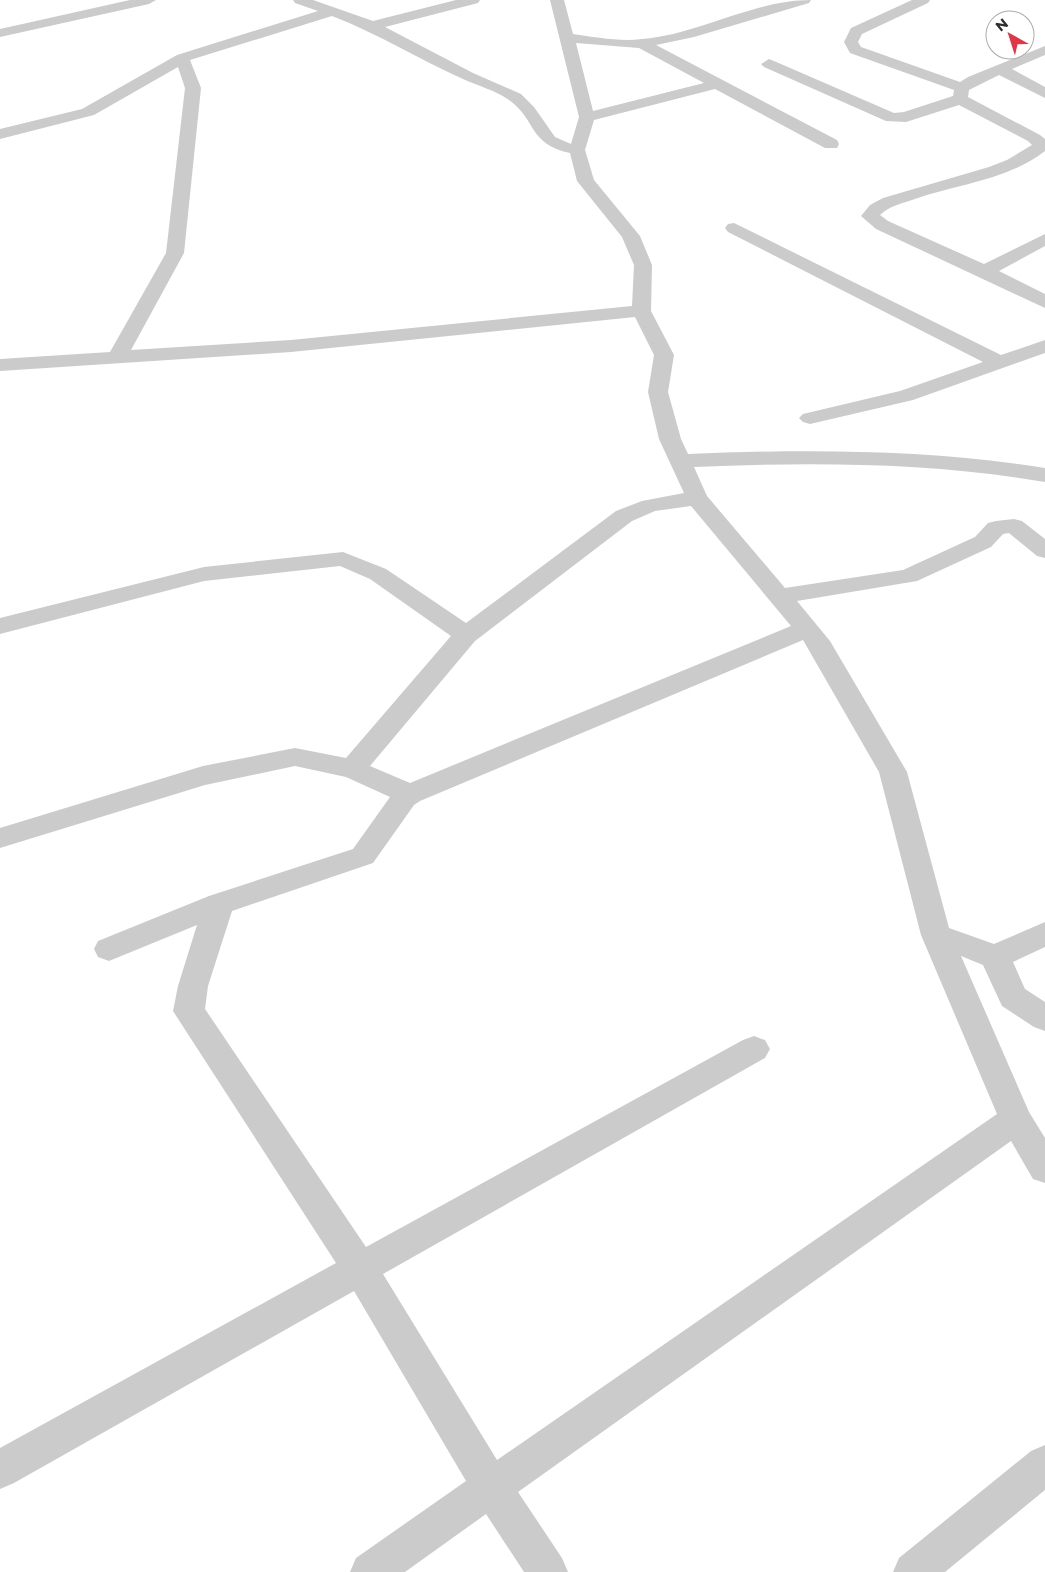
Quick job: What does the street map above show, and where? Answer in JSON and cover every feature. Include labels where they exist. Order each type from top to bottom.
[{"type":"street","points":[[0,33],[149,0]]},
{"type":"street","points":[[300,0],[372,26],[468,76],[508,93],[528,110],[549,140],[559,146],[577,150]]},
{"type":"street","points":[[372,26],[474,0]]},
{"type":"street","points":[[557,0],[587,117],[577,150],[586,181],[631,236],[643,265],[641,311],[664,355],[658,392],[670,439],[697,498],[817,641],[894,772],[936,935],[1016,1119],[1045,1168]]},
{"type":"street","points":[[567,38],[642,44],[689,34],[804,0]]},
{"type":"street","points":[[923,0],[856,31],[851,42],[855,50],[961,94],[1044,146],[1026,158],[1000,169],[927,188],[878,206],[870,216],[882,225],[985,271],[1045,302]]},
{"type":"street","points":[[0,134],[88,112],[182,58],[331,12]]},
{"type":"street","points":[[642,44],[831,144]]},
{"type":"street","points":[[769,64],[892,118],[906,117],[961,94],[973,80],[1045,50]]},
{"type":"street","points":[[117,357],[175,253],[193,88],[182,58]]},
{"type":"street","points":[[1000,69],[1045,93]]},
{"type":"street","points":[[587,117],[717,84]]},
{"type":"street","points":[[734,228],[999,362]]},
{"type":"street","points":[[985,271],[1045,239]]},
{"type":"street","points":[[0,365],[291,346],[641,311]]},
{"type":"street","points":[[810,418],[906,396],[1045,346]]},
{"type":"street","points":[[680,461],[765,458],[892,461],[997,466],[1045,474]]},
{"type":"street","points":[[352,769],[466,635],[624,516],[636,509],[652,505],[697,498]]},
{"type":"street","points":[[779,596],[909,576],[983,542],[996,528],[1014,526],[1045,552]]},
{"type":"street","points":[[0,626],[204,574],[343,559],[378,574],[466,635]]},
{"type":"street","points":[[109,949],[219,904],[329,869],[362,856],[404,798],[410,794],[807,629]]},
{"type":"street","points":[[0,838],[203,776],[295,757],[352,769],[410,794]]},
{"type":"street","points":[[219,904],[193,986],[189,1011],[360,1268],[491,1487],[548,1572]]},
{"type":"street","points":[[936,935],[995,957],[1045,934]]},
{"type":"street","points":[[995,957],[1013,997],[1045,1018]]},
{"type":"street","points":[[0,1468],[754,1049]]},
{"type":"street","points":[[370,1572],[1016,1119]]},
{"type":"street","points":[[913,1572],[1045,1465]]}]
